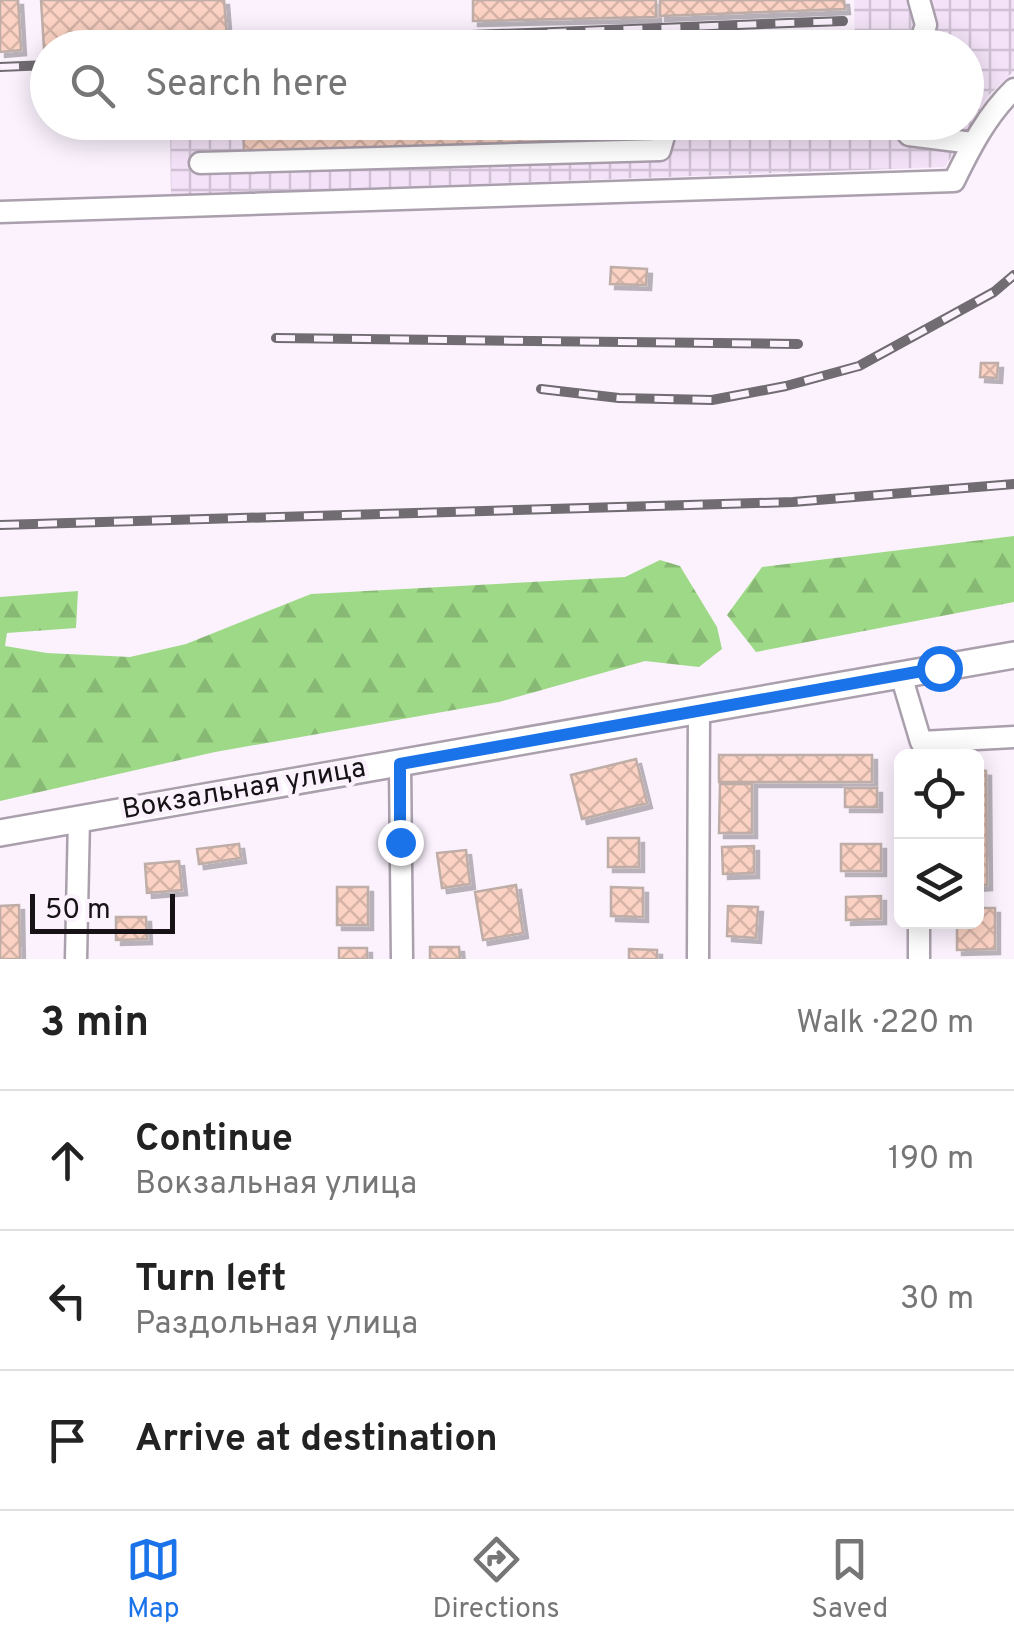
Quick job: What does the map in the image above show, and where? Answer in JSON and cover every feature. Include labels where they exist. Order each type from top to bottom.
[{"type":"main road","name":"Вокзальная улица","points":[[0,833],[1014,655]]},
{"type":"street","points":[[920,0],[924,30]]},
{"type":"street","points":[[984,126],[1014,89]]},
{"type":"street","points":[[200,163],[660,150],[663,140]]},
{"type":"street","points":[[948,140],[972,143]]},
{"type":"street","points":[[0,212],[954,182],[974,140]]},
{"type":"street","points":[[902,675],[921,749],[1014,737]]},
{"type":"street","points":[[698,959],[700,712]]},
{"type":"street","points":[[400,764],[402,959]]},
{"type":"street","points":[[76,959],[79,818]]},
{"type":"street","points":[[919,929],[919,959]]},
{"type":"shaded area","points":[[854,0],[1014,0],[1014,71],[984,103],[984,30],[855,30]]},
{"type":"shaded area","points":[[170,140],[961,140],[945,167],[171,195]]},
{"type":"green space","points":[[1014,536],[1014,602],[756,652],[727,615],[762,567]]},
{"type":"green space","points":[[660,560],[680,566],[717,627],[722,649],[699,667],[645,661],[499,702],[215,752],[0,801],[0,597],[78,591],[76,628],[7,633],[5,646],[47,653],[130,657],[186,644],[311,594],[625,577]]},
{"type":"building","points":[[0,0],[18,0],[21,50],[0,52]]},
{"type":"building","points":[[41,0],[224,0],[226,30],[43,30]]},
{"type":"building","points":[[473,0],[656,0],[656,17],[473,21]]},
{"type":"building","points":[[660,0],[844,0],[845,9],[660,16]]},
{"type":"building","points":[[244,140],[579,140],[244,153]]},
{"type":"building","points":[[611,267],[647,269],[646,285],[610,284]]},
{"type":"building","points":[[981,363],[998,363],[997,378],[980,377]]},
{"type":"building","points":[[719,755],[872,755],[872,782],[719,782]]},
{"type":"building","points":[[636,759],[647,803],[582,819],[571,775]]},
{"type":"building","points":[[984,771],[986,771],[984,885]]},
{"type":"building","points":[[720,784],[752,784],[752,833],[719,833]]},
{"type":"building","points":[[845,788],[877,788],[877,807],[845,807]]},
{"type":"building","points":[[608,838],[639,838],[639,867],[608,867]]},
{"type":"building","points":[[239,844],[241,858],[199,864],[197,849]]},
{"type":"building","points":[[841,844],[881,844],[881,871],[841,871]]},
{"type":"building","points":[[754,846],[754,873],[723,874],[722,847]]},
{"type":"building","points":[[466,850],[470,884],[442,888],[437,853]]},
{"type":"building","points":[[179,861],[182,890],[147,893],[145,864]]},
{"type":"building","points":[[516,885],[523,933],[483,940],[475,892]]},
{"type":"building","points":[[337,887],[368,887],[368,925],[337,925]]},
{"type":"building","points":[[611,887],[643,888],[643,917],[611,916]]},
{"type":"building","points":[[881,896],[881,919],[846,920],[846,897]]},
{"type":"building","points":[[19,905],[20,959],[0,959],[0,906]]},
{"type":"building","points":[[728,906],[758,907],[756,938],[727,936]]},
{"type":"building","points":[[984,908],[995,908],[995,949],[957,950],[957,929],[984,929]]},
{"type":"building","points":[[116,917],[146,917],[147,939],[116,940]]},
{"type":"building","points":[[430,947],[459,947],[460,959],[430,959]]},
{"type":"building","points":[[339,948],[367,948],[367,959],[339,959]]},
{"type":"building","points":[[629,949],[657,950],[657,959],[629,959]]},
{"type":"railway","points":[[605,30],[843,21]]},
{"type":"railway","points":[[0,67],[30,66]]},
{"type":"railway","points":[[541,389],[619,398],[712,400],[786,386],[859,366],[994,292],[1014,275]]},
{"type":"railway","points":[[276,338],[798,344]]},
{"type":"railway","points":[[0,525],[793,502],[1014,484]]},
{"type":"route","points":[[400,842],[400,764],[939,668]]}]
